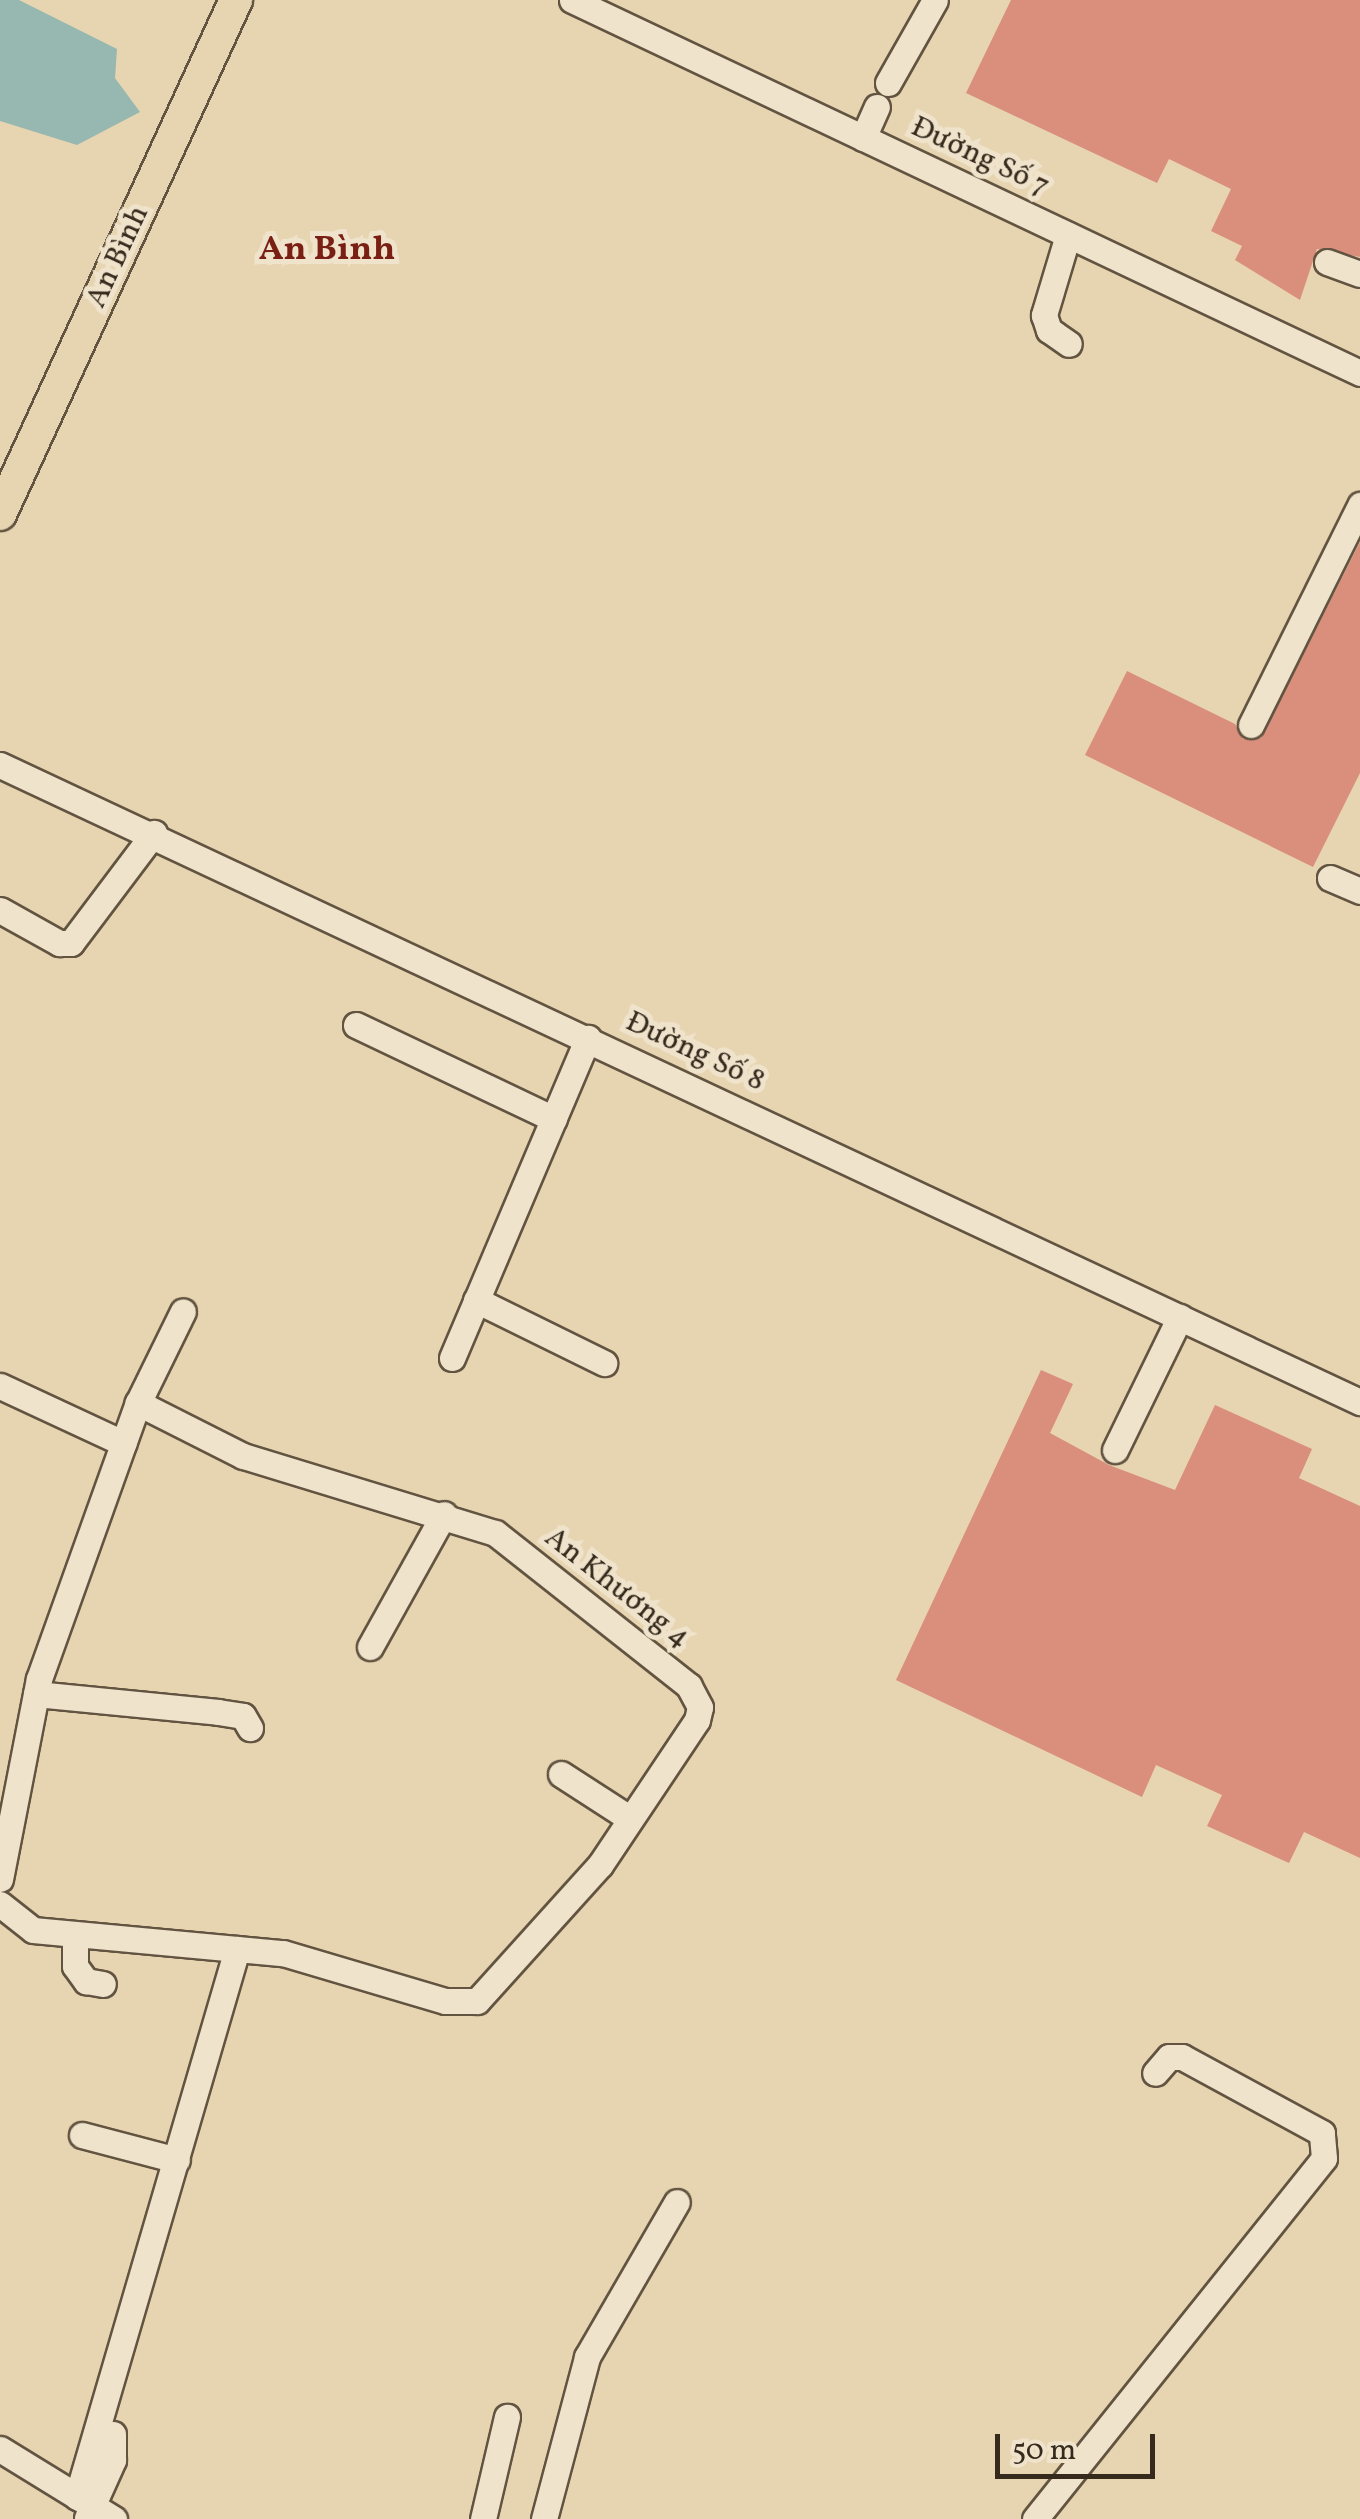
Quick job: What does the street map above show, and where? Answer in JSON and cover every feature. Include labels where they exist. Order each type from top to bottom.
[{"type":"main road","name":"An Bình","points":[[0,514],[236,0]]},
{"type":"street","name":"Đường Số 7","points":[[572,0],[1360,372]]},
{"type":"street","points":[[863,138],[882,95],[935,0]]},
{"type":"street","points":[[1068,235],[1044,315],[1049,330],[1069,344]]},
{"type":"street","points":[[1328,262],[1360,274]]},
{"type":"street","points":[[1251,726],[1360,505]]},
{"type":"street","name":"Đường Số 8","points":[[0,765],[154,833],[1360,1402]]},
{"type":"street","points":[[0,910],[59,944],[71,944],[86,932],[154,833]]},
{"type":"street","points":[[1330,878],[1360,890]]},
{"type":"street","points":[[356,1025],[554,1119]]},
{"type":"street","points":[[452,1358],[588,1038]]},
{"type":"street","points":[[476,1300],[604,1363]]},
{"type":"street","points":[[0,1879],[36,1694],[138,1403],[183,1312]]},
{"type":"street","points":[[1115,1450],[1180,1317]]},
{"type":"street","points":[[0,1386],[124,1443]]},
{"type":"street","name":"An Khương 4","points":[[0,1904],[33,1930],[321,1961],[445,2001],[477,2002],[600,1866],[697,1720],[697,1696],[495,1533],[444,1514],[254,1460],[138,1403]]},
{"type":"street","points":[[370,1647],[444,1514]]},
{"type":"street","points":[[36,1694],[218,1712],[243,1716],[250,1728]]},
{"type":"street","points":[[561,1774],[629,1818]]},
{"type":"street","points":[[75,1935],[75,1966],[86,1981],[103,1984]]},
{"type":"street","points":[[85,2507],[177,2160],[238,1950]]},
{"type":"street","points":[[1036,2519],[1324,2158],[1322,2133],[1182,2057],[1170,2058],[1155,2073]]},
{"type":"street","points":[[82,2135],[177,2160]]},
{"type":"street","points":[[544,2519],[587,2357],[678,2202]]},
{"type":"street","points":[[483,2519],[507,2417]]},
{"type":"street","points":[[85,2507],[113,2460],[113,2434]]},
{"type":"street","points":[[0,2449],[85,2507],[114,2519]]},
{"type":"water","points":[[0,0],[19,0],[117,49],[115,78],[140,112],[77,145],[0,121]]},
{"type":"building","points":[[1011,0],[1360,0],[1360,257],[1317,249],[1300,300],[1235,260],[1242,246],[1211,231],[1231,189],[1169,159],[1157,183],[966,93]]},
{"type":"building","points":[[1360,542],[1360,773],[1313,867],[1085,755],[1127,671],[1235,724],[1243,739],[1261,738]]},
{"type":"building","points":[[1041,1370],[1073,1384],[1050,1433],[1109,1465],[1175,1490],[1215,1405],[1312,1449],[1299,1478],[1360,1506],[1360,1858],[1304,1832],[1289,1863],[1207,1826],[1222,1795],[1156,1765],[1142,1797],[896,1680]]},
{"type":"district","name":"An Bình","points":[[327,250]]}]
